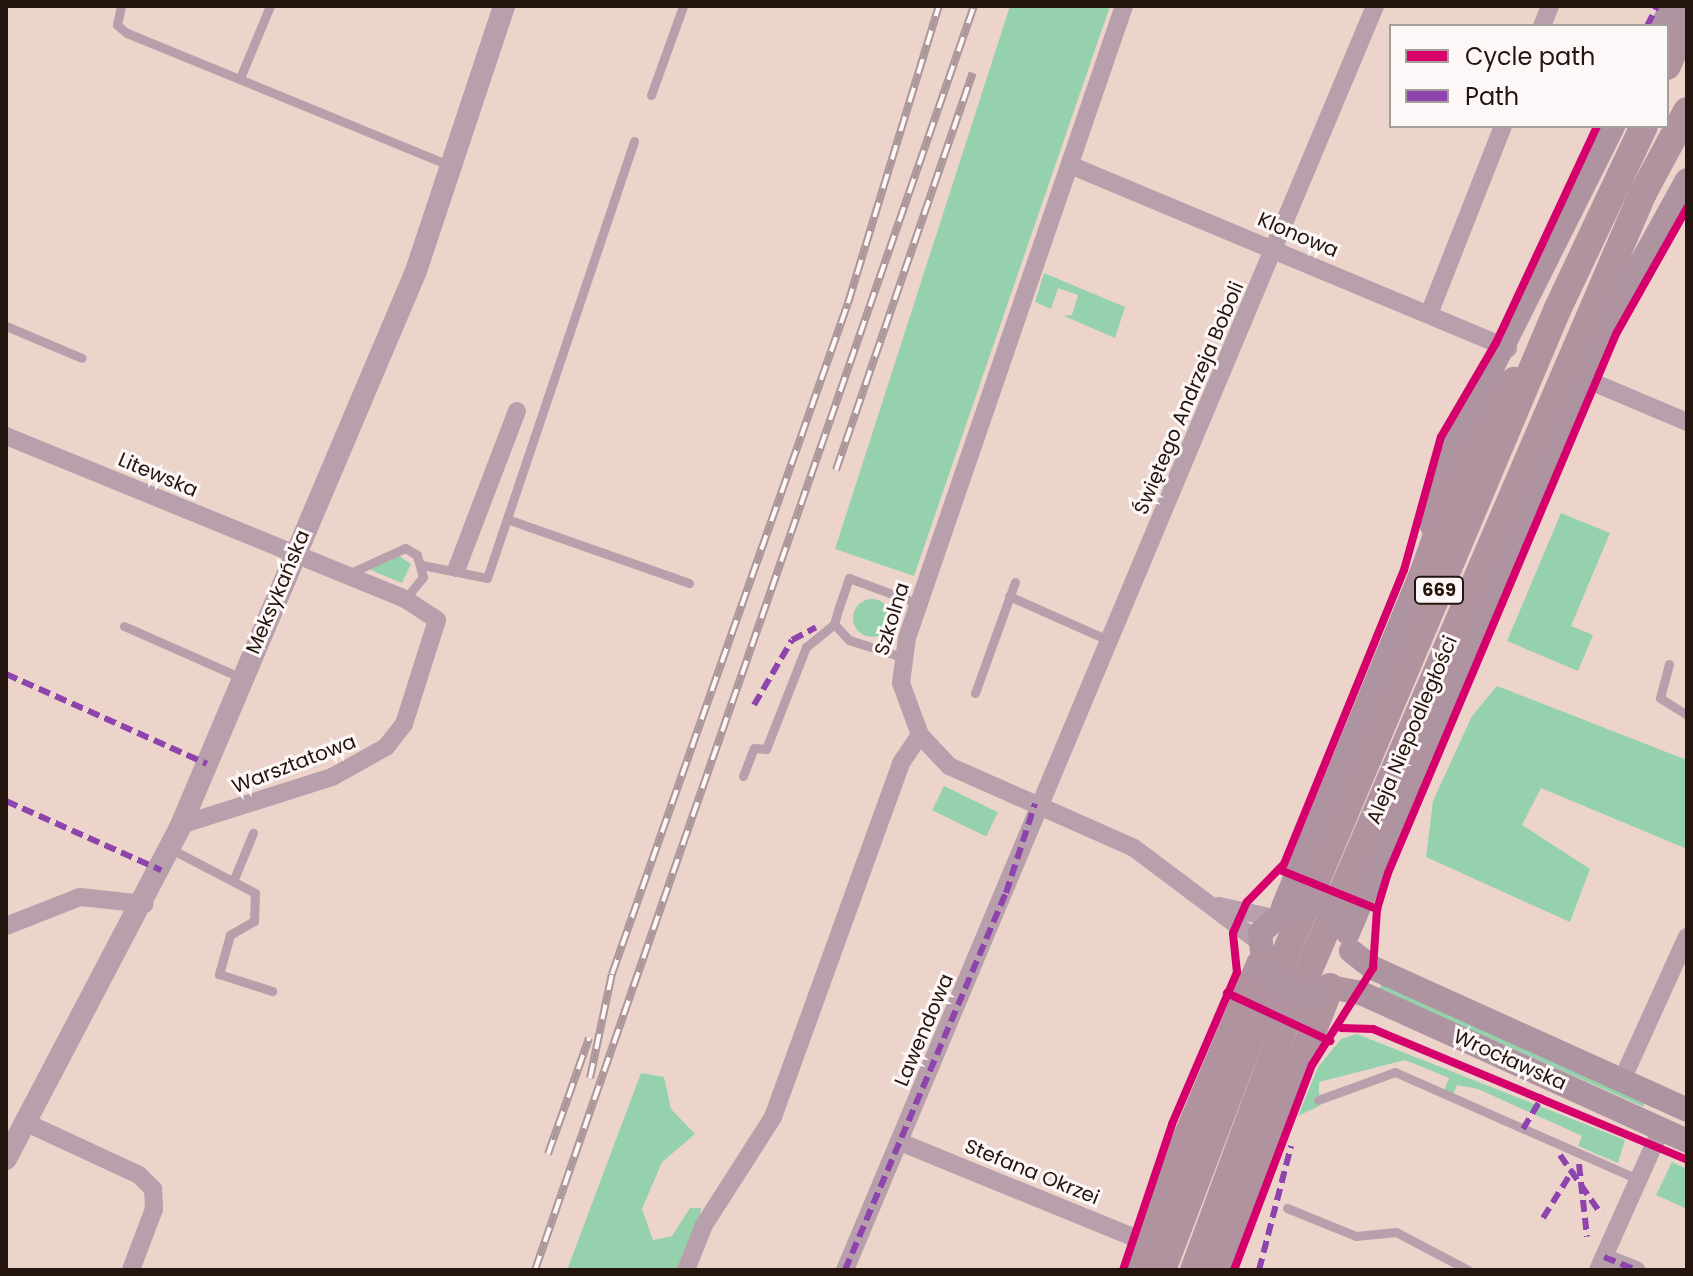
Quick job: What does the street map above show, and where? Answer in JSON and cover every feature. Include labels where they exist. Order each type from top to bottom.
[{"type":"main road","points":[[1663,24],[1672,6]]},
{"type":"main road","points":[[1669,61],[1687,20]]},
{"type":"main road","points":[[1669,84],[1687,54]]},
{"type":"main road","name":"Aleja Niepodległości","points":[[1194,1270],[1282,1032],[1586,327],[1687,111]]},
{"type":"main road","points":[[1420,583],[1443,466],[1633,131]]},
{"type":"main road","name":"Aleja Niepodległości","points":[[1162,1270],[1208,1139],[1633,131]]},
{"type":"main road","points":[[1586,327],[1687,151]]},
{"type":"main road","points":[[1219,1270],[1323,990],[1583,378],[1687,180]]},
{"type":"main road","points":[[1140,1270],[1147,1243],[1261,959],[1420,583],[1475,443],[1558,308]]},
{"type":"main road","points":[[1282,909],[1322,906],[1347,936]]},
{"type":"main road","name":"Wrocławska","points":[[1347,936],[1622,1080],[1687,1110]]},
{"type":"main road","points":[[1261,959],[1286,991],[1323,990]]},
{"type":"main road","name":"Wrocławska","points":[[1323,990],[1361,993],[1687,1141]]},
{"type":"street","name":"Meksykańska","points":[[6,1159],[145,904],[171,849],[455,168],[504,6]]},
{"type":"street","name":"Szkolna","points":[[920,735],[901,683],[902,657],[1124,6]]},
{"type":"street","name":"Świętego Andrzeja Boboli","points":[[1035,804],[1277,251],[1375,6]]},
{"type":"street","points":[[1429,314],[1502,128]]},
{"type":"street","name":"Klonowa","points":[[1070,165],[1508,348]]},
{"type":"street","points":[[1583,378],[1687,422]]},
{"type":"street","points":[[457,568],[517,411]]},
{"type":"street","name":"Litewska","points":[[6,436],[405,599]]},
{"type":"street","name":"Warsztatowa","points":[[181,825],[332,777],[386,747],[404,724],[437,629],[434,614],[405,599]]},
{"type":"street","points":[[686,1270],[704,1225],[773,1117],[901,763],[920,735],[949,766],[1134,848],[1212,905],[1261,959]]},
{"type":"street","name":"Lawendowa","points":[[845,1270],[1006,893],[1035,804]]},
{"type":"street","points":[[6,926],[80,897],[145,904]]},
{"type":"street","points":[[1212,905],[1282,909]]},
{"type":"street","points":[[1622,1080],[1687,937]]},
{"type":"street","points":[[27,1123],[139,1175],[153,1189],[154,1209],[131,1270]]},
{"type":"street","points":[[1636,1270],[1601,1264],[1661,1129]]},
{"type":"street","name":"Stefana Okrzei","points":[[900,1142],[1147,1243]]},
{"type":"lane","points":[[121,6],[117,25],[127,33],[455,168]]},
{"type":"lane","points":[[240,78],[270,6]]},
{"type":"lane","points":[[651,95],[683,6]]},
{"type":"lane","points":[[347,575],[390,550],[405,548],[422,565],[457,568],[487,578],[634,141]]},
{"type":"lane","points":[[6,326],[82,358]]},
{"type":"lane","points":[[507,519],[689,583]]},
{"type":"lane","points":[[405,599],[422,565]]},
{"type":"lane","points":[[743,776],[754,748],[766,749],[806,647],[834,624],[849,578],[919,604]]},
{"type":"lane","points":[[975,693],[1015,582]]},
{"type":"lane","points":[[1009,596],[1108,640]]},
{"type":"lane","points":[[834,624],[849,640],[902,657]]},
{"type":"lane","points":[[124,626],[242,678]]},
{"type":"lane","points":[[1669,664],[1660,698],[1687,715]]},
{"type":"lane","points":[[234,879],[253,833]]},
{"type":"lane","points":[[171,849],[234,879],[255,893],[258,913],[248,929],[230,935],[219,974],[272,991]]},
{"type":"lane","points":[[1318,1100],[1395,1072],[1638,1179]]},
{"type":"lane","points":[[1287,1208],[1356,1236],[1396,1232],[1468,1270]]},
{"type":"green space","points":[[1010,6],[1110,6],[914,576],[835,549]]},
{"type":"green space","points":[[1044,273],[1125,307],[1115,338],[1064,316],[1072,315],[1078,295],[1058,288],[1051,309],[1035,302]]},
{"type":"green space","points":[[1561,513],[1610,533],[1571,626],[1593,635],[1578,671],[1507,641]]},
{"type":"green space","points":[[398,555],[411,564],[402,583],[368,569]]},
{"type":"green space","points":[[872,599],[885,605],[891,618],[885,631],[872,637],[859,631],[853,618],[859,605]]},
{"type":"green space","points":[[1497,686],[1687,760],[1687,849],[1541,788],[1522,825],[1590,869],[1570,922],[1426,857],[1433,801],[1472,716]]},
{"type":"green space","points":[[944,786],[998,812],[986,837],[932,810]]},
{"type":"green space","points":[[1383,981],[1647,1099],[1643,1107],[1379,989]]},
{"type":"green space","points":[[1357,1034],[1625,1140],[1618,1163],[1578,1146],[1582,1136],[1478,1089],[1457,1085],[1453,1095],[1444,1090],[1449,1078],[1405,1060],[1319,1082],[1319,1106],[1298,1116],[1318,1067],[1341,1039]]},
{"type":"green space","points":[[641,1073],[664,1077],[671,1109],[695,1134],[662,1162],[642,1209],[653,1240],[672,1236],[690,1208],[701,1208],[698,1228],[681,1270],[567,1270]]},
{"type":"green space","points":[[1672,1162],[1687,1169],[1687,1209],[1656,1195]]},
{"type":"railway","points":[[590,1078],[612,974],[848,303],[939,6]]},
{"type":"railway","points":[[535,1270],[974,6]]},
{"type":"railway","points":[[836,470],[973,73]]},
{"type":"railway","points":[[548,1154],[589,1038]]},
{"type":"marked path","points":[[1648,24],[1657,6]]},
{"type":"marked path","points":[[754,705],[792,640],[816,627]]},
{"type":"marked path","points":[[6,674],[207,764]]},
{"type":"marked path","points":[[6,801],[161,870]]},
{"type":"marked path","points":[[845,1270],[1006,893],[1035,804]]},
{"type":"marked path","points":[[1523,1129],[1543,1096]]},
{"type":"marked path","points":[[1259,1270],[1291,1146]]},
{"type":"marked path","points":[[1560,1155],[1601,1214]]},
{"type":"marked path","points":[[1579,1164],[1587,1237]]},
{"type":"marked path","points":[[1543,1218],[1573,1170]]},
{"type":"marked path","points":[[1604,1257],[1636,1270]]},
{"type":"cycle path","points":[[1123,1270],[1172,1124],[1237,972],[1233,933],[1247,902],[1284,864],[1404,570],[1441,437],[1496,343],[1596,128]]},
{"type":"cycle path","points":[[1234,1270],[1312,1065],[1373,968],[1377,909],[1388,873],[1616,334],[1687,208]]},
{"type":"cycle path","points":[[1280,870],[1377,909]]},
{"type":"cycle path","points":[[1227,993],[1330,1041]]},
{"type":"cycle path","points":[[1341,1028],[1373,1029],[1687,1160]]}]
